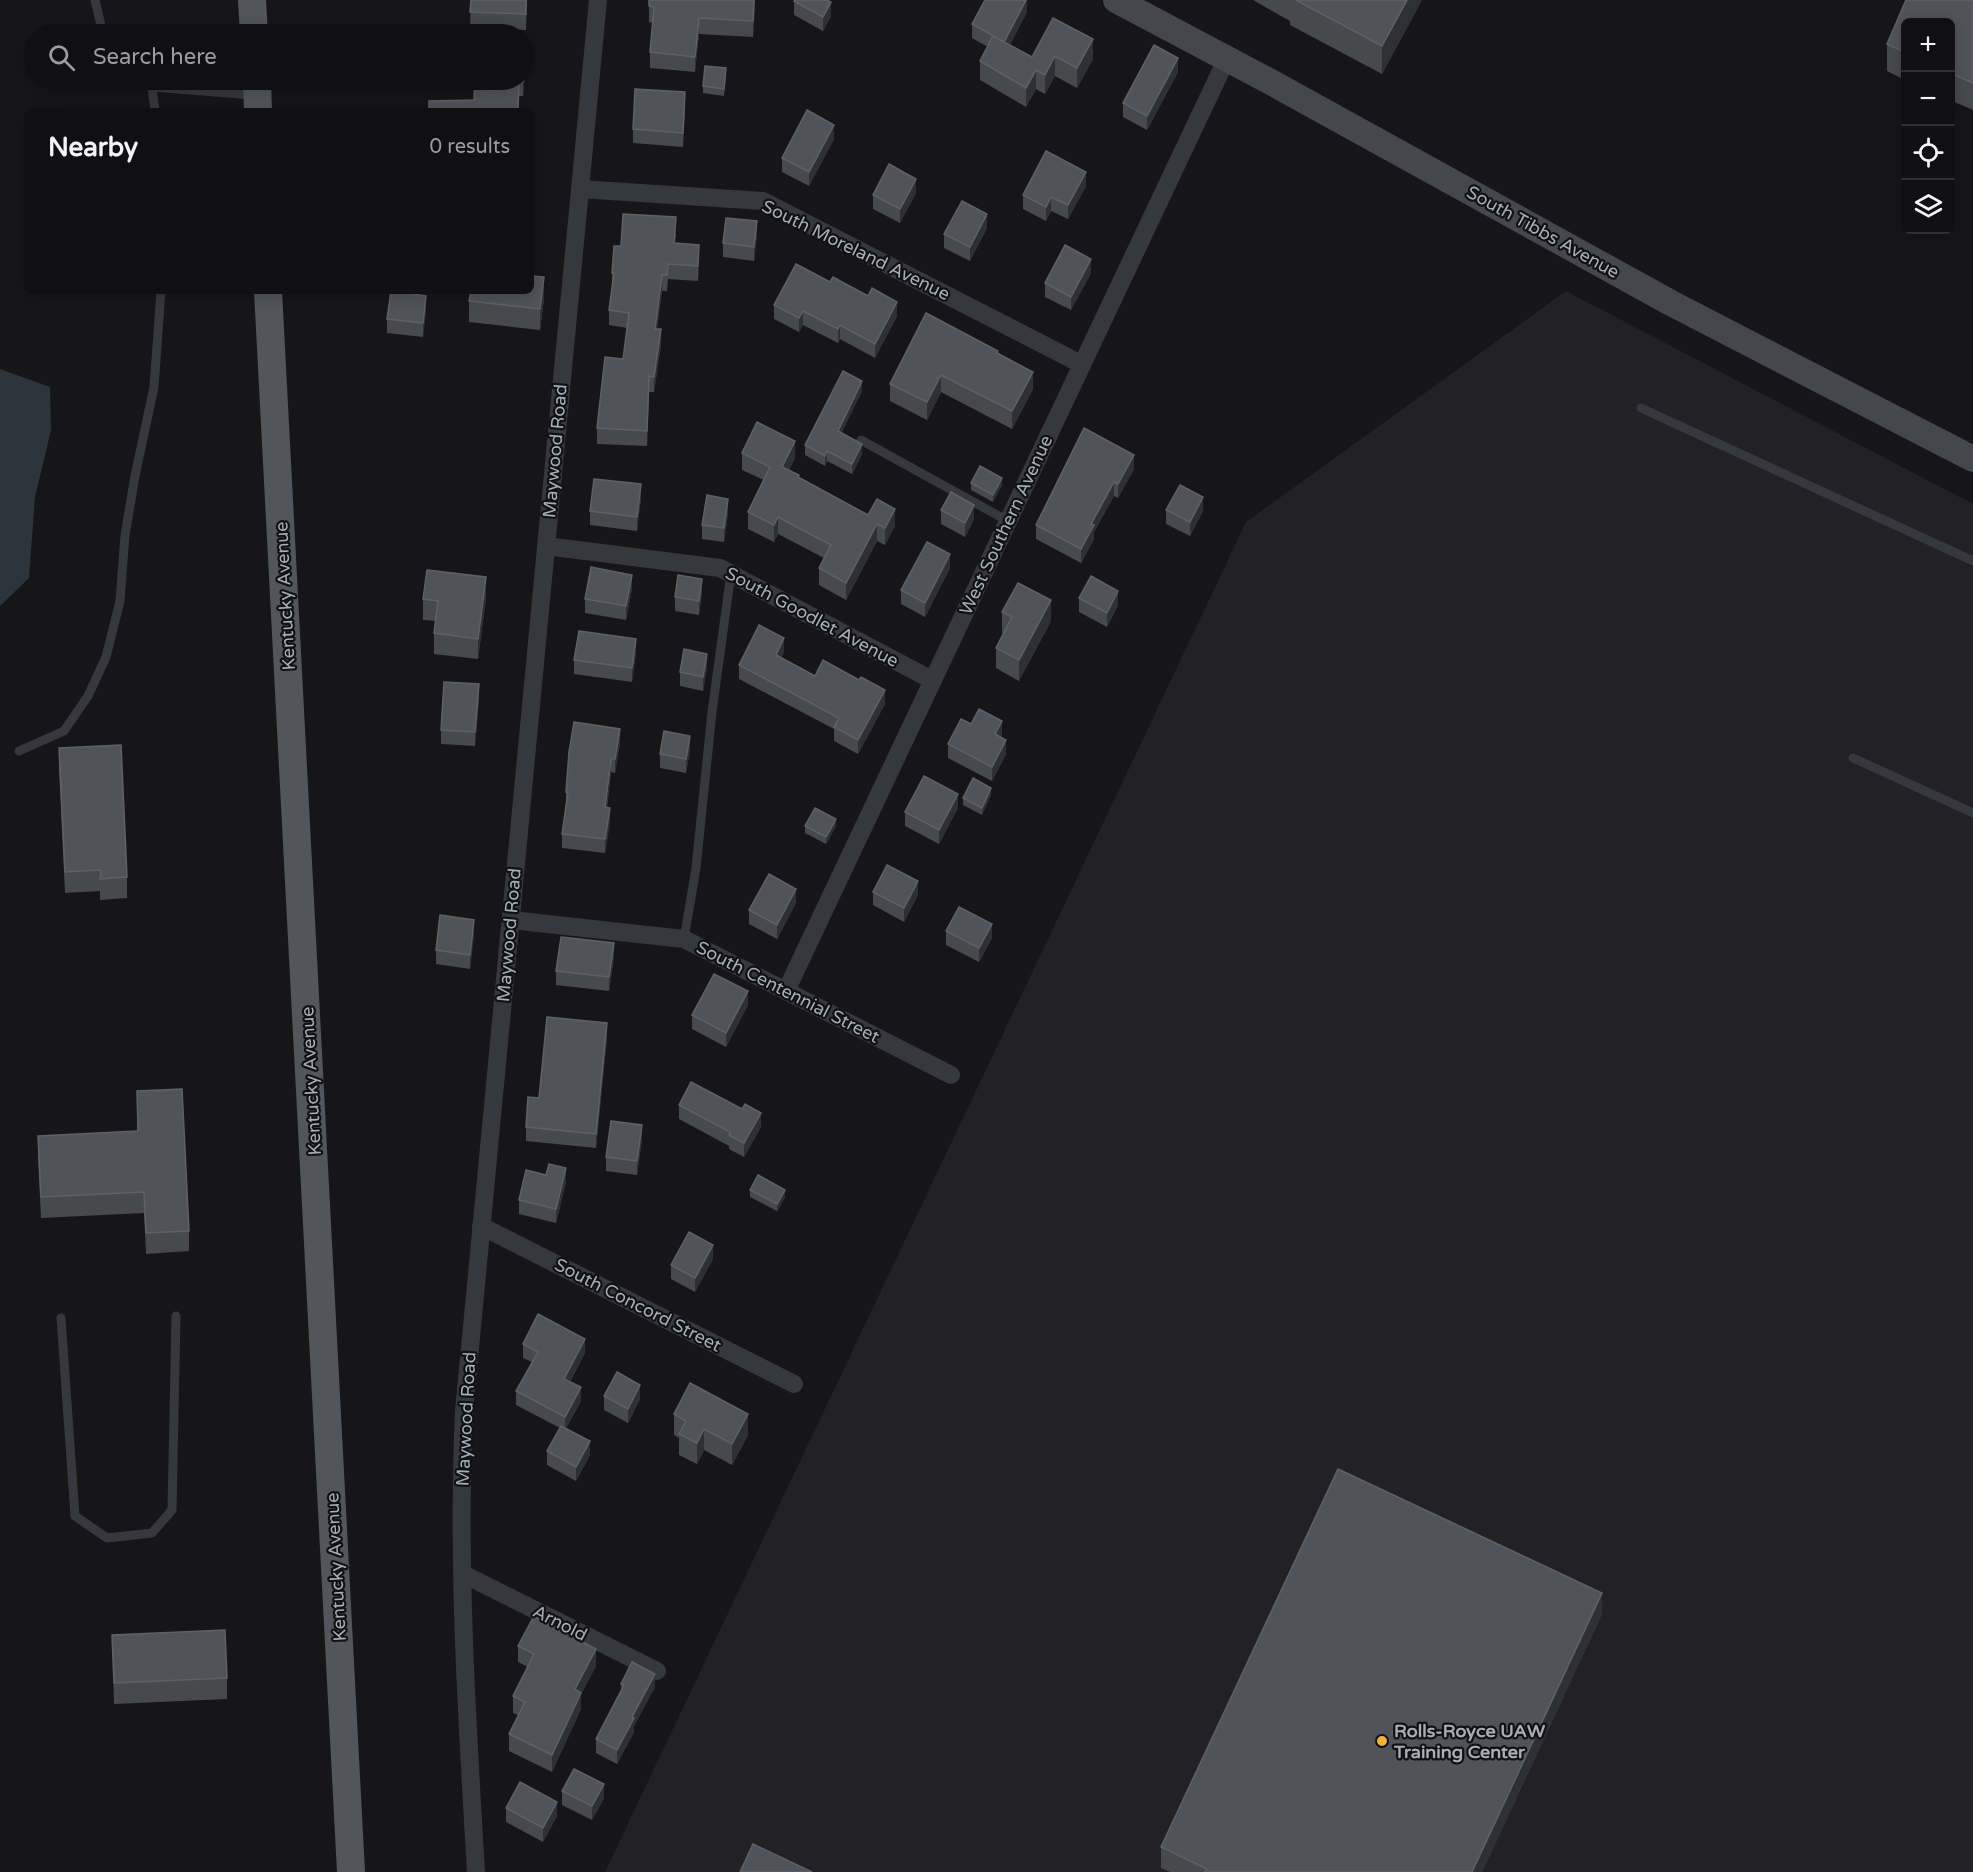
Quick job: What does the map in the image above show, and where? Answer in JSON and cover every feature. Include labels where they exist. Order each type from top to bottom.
[{"type":"main road","points":[[252,0],[253,24]]},
{"type":"main road","name":"South Tibbs Avenue","points":[[1116,0],[1227,58],[1671,303],[1973,459]]},
{"type":"main road","name":"Kentucky Avenue","points":[[268,294],[351,1872]]},
{"type":"street","name":"Maywood Road","points":[[476,1872],[466,1695],[461,1524],[464,1422],[597,0]]},
{"type":"street","name":"West Southern Avenue","points":[[786,991],[1227,58]]},
{"type":"street","name":"South Moreland Avenue","points":[[580,189],[763,201],[1082,364]]},
{"type":"street","name":"South Goodlet Avenue","points":[[546,546],[720,568],[933,680]]},
{"type":"street","name":"South Centennial Street","points":[[511,920],[684,939],[951,1075]]},
{"type":"street","name":"South Concord Street","points":[[482,1226],[794,1384]]},
{"type":"street","name":"Arnold","points":[[463,1574],[657,1671]]},
{"type":"lane","points":[[95,0],[101,24]]},
{"type":"lane","points":[[152,90],[155,108]]},
{"type":"lane","points":[[192,90],[258,95]]},
{"type":"lane","points":[[19,751],[64,730],[88,696],[106,657],[120,601],[125,535],[154,387],[161,294]]},
{"type":"lane","points":[[1641,408],[1973,561]]},
{"type":"lane","points":[[861,440],[1008,521]]},
{"type":"lane","points":[[684,939],[696,868],[712,712],[731,573]]},
{"type":"lane","points":[[1853,758],[1973,813]]},
{"type":"lane","points":[[61,1318],[75,1516],[107,1538],[152,1533],[172,1510],[176,1316]]},
{"type":"shaded area","points":[[1566,291],[1973,504],[1973,1872],[605,1872],[1246,522]]},
{"type":"shaded area","points":[[0,369],[50,387],[51,430],[35,497],[29,578],[0,606]]},
{"type":"building","points":[[471,0],[526,0],[526,14],[470,12]]},
{"type":"building","points":[[649,0],[754,0],[753,21],[699,18],[695,57],[650,52],[654,7],[649,6]]},
{"type":"building","points":[[795,0],[827,0],[831,2],[823,17]]},
{"type":"building","points":[[985,0],[1026,0],[1004,42],[972,24]]},
{"type":"building","points":[[1296,0],[1407,0],[1382,46]]},
{"type":"building","points":[[1906,0],[1973,0],[1973,83],[1955,75],[1955,18],[1901,18],[1901,50],[1887,44]]},
{"type":"building","points":[[1053,18],[1093,39],[1077,68],[1055,56],[1045,75],[1036,70],[1026,88],[980,61],[993,36],[1032,57]]},
{"type":"building","points":[[1154,45],[1178,58],[1147,116],[1123,103]]},
{"type":"building","points":[[705,66],[726,68],[724,89],[703,86]]},
{"type":"building","points":[[635,89],[685,92],[683,133],[633,129]]},
{"type":"building","points":[[474,90],[519,90],[518,108],[429,108],[429,101],[474,100]]},
{"type":"building","points":[[807,110],[834,125],[809,172],[782,158]]},
{"type":"building","points":[[1046,151],[1086,172],[1068,205],[1051,197],[1046,207],[1023,195]]},
{"type":"building","points":[[889,164],[916,179],[900,209],[873,195]]},
{"type":"building","points":[[962,201],[987,214],[970,247],[944,234]]},
{"type":"building","points":[[623,214],[676,217],[674,243],[699,245],[698,266],[668,264],[667,275],[662,275],[655,329],[661,329],[654,377],[649,376],[647,431],[597,428],[605,357],[623,359],[629,313],[609,310],[614,273],[612,273],[614,246],[621,246]]},
{"type":"building","points":[[726,218],[757,221],[754,247],[723,243]]},
{"type":"building","points":[[1065,245],[1091,259],[1071,297],[1045,283]]},
{"type":"building","points":[[796,264],[830,282],[833,277],[868,296],[872,288],[897,302],[875,344],[840,325],[838,329],[803,311],[799,318],[774,305]]},
{"type":"building","points":[[534,276],[544,277],[540,309],[469,301],[470,294],[534,294]]},
{"type":"building","points":[[391,294],[426,296],[423,323],[387,319]]},
{"type":"building","points":[[926,313],[1033,372],[1012,411],[941,375],[927,402],[890,384]]},
{"type":"building","points":[[843,371],[862,381],[838,431],[862,444],[852,464],[827,451],[825,456],[805,445]]},
{"type":"building","points":[[757,422],[795,441],[782,467],[868,515],[877,499],[895,509],[885,528],[877,524],[846,583],[819,568],[831,545],[778,517],[774,525],[748,512],[770,467],[742,453]]},
{"type":"building","points":[[1084,428],[1134,455],[1118,484],[1114,482],[1091,524],[1094,525],[1081,549],[1036,525]]},
{"type":"building","points":[[980,466],[1002,478],[993,495],[971,483]]},
{"type":"building","points":[[594,479],[641,484],[637,517],[590,511]]},
{"type":"building","points":[[1180,485],[1203,497],[1190,522],[1166,510]]},
{"type":"building","points":[[951,492],[974,505],[965,523],[941,510]]},
{"type":"building","points":[[707,495],[728,499],[724,528],[702,525]]},
{"type":"building","points":[[927,542],[950,554],[925,603],[901,590]]},
{"type":"building","points":[[591,567],[632,575],[626,606],[585,599]]},
{"type":"building","points":[[427,570],[486,577],[478,639],[434,633],[438,601],[423,599]]},
{"type":"building","points":[[678,575],[702,579],[699,601],[675,597]]},
{"type":"building","points":[[1091,576],[1118,591],[1107,613],[1079,598]]},
{"type":"building","points":[[1018,583],[1051,600],[1019,660],[996,648],[1012,617],[1002,612]]},
{"type":"building","points":[[759,625],[784,638],[776,655],[815,676],[823,660],[859,680],[861,677],[885,690],[858,740],[834,727],[839,718],[739,665]]},
{"type":"building","points":[[579,631],[636,639],[632,668],[574,660]]},
{"type":"building","points":[[684,649],[707,654],[703,677],[680,672]]},
{"type":"building","points":[[444,682],[479,684],[475,732],[441,730]]},
{"type":"building","points":[[979,709],[1002,721],[995,734],[1006,740],[992,767],[948,744],[961,719],[971,724]]},
{"type":"building","points":[[574,722],[620,729],[615,759],[611,759],[605,807],[610,808],[605,839],[562,834]]},
{"type":"building","points":[[664,731],[690,736],[686,759],[660,754]]},
{"type":"building","points":[[121,745],[127,877],[100,879],[101,870],[65,872],[59,748]]},
{"type":"building","points":[[924,776],[958,794],[939,830],[905,812]]},
{"type":"building","points":[[973,778],[991,788],[982,808],[963,798]]},
{"type":"building","points":[[815,808],[836,819],[826,837],[805,826]]},
{"type":"building","points":[[887,865],[918,881],[904,908],[873,892]]},
{"type":"building","points":[[769,874],[796,889],[777,925],[749,910]]},
{"type":"building","points":[[959,907],[992,924],[979,948],[946,931]]},
{"type":"building","points":[[440,915],[474,920],[470,955],[436,950]]},
{"type":"building","points":[[561,937],[614,943],[609,977],[556,971]]},
{"type":"building","points":[[714,974],[748,991],[726,1033],[692,1015]]},
{"type":"building","points":[[547,1017],[607,1023],[596,1134],[526,1127],[528,1097],[539,1098]]},
{"type":"building","points":[[691,1082],[742,1109],[745,1104],[761,1113],[744,1143],[729,1135],[730,1132],[679,1105]]},
{"type":"building","points":[[182,1089],[189,1231],[146,1233],[144,1192],[41,1197],[38,1136],[138,1131],[137,1091]]},
{"type":"building","points":[[611,1121],[642,1125],[637,1161],[606,1157]]},
{"type":"building","points":[[549,1164],[566,1168],[556,1209],[519,1200],[526,1170],[546,1175]]},
{"type":"building","points":[[758,1175],[785,1190],[777,1204],[750,1190]]},
{"type":"building","points":[[689,1232],[713,1245],[695,1278],[671,1265]]},
{"type":"building","points":[[538,1314],[585,1339],[564,1379],[581,1387],[565,1417],[516,1391],[538,1352],[523,1344]]},
{"type":"building","points":[[617,1372],[640,1385],[628,1409],[604,1396]]},
{"type":"building","points":[[690,1383],[748,1414],[732,1444],[704,1429],[697,1443],[679,1434],[686,1421],[674,1414]]},
{"type":"building","points":[[561,1426],[590,1441],[576,1467],[547,1451]]},
{"type":"building","name":"Rolls-Royce UAW Training Center","points":[[1338,1469],[1602,1593],[1472,1872],[1205,1872],[1207,1869],[1161,1847]]},
{"type":"building","points":[[534,1616],[596,1649],[575,1689],[581,1693],[552,1755],[509,1734],[525,1702],[513,1696],[534,1654],[518,1646]]},
{"type":"building","points":[[225,1630],[227,1678],[114,1683],[112,1635]]},
{"type":"building","points":[[632,1662],[655,1674],[617,1750],[596,1739],[624,1685],[621,1684]]},
{"type":"building","points":[[574,1769],[604,1784],[592,1806],[562,1791]]},
{"type":"building","points":[[520,1782],[557,1802],[543,1828],[506,1808]]},
{"type":"building","points":[[753,1844],[812,1872],[740,1872]]},
{"type":"place","name":"Rolls-Royce UAW Training Center","points":[[1382,1741]]}]
